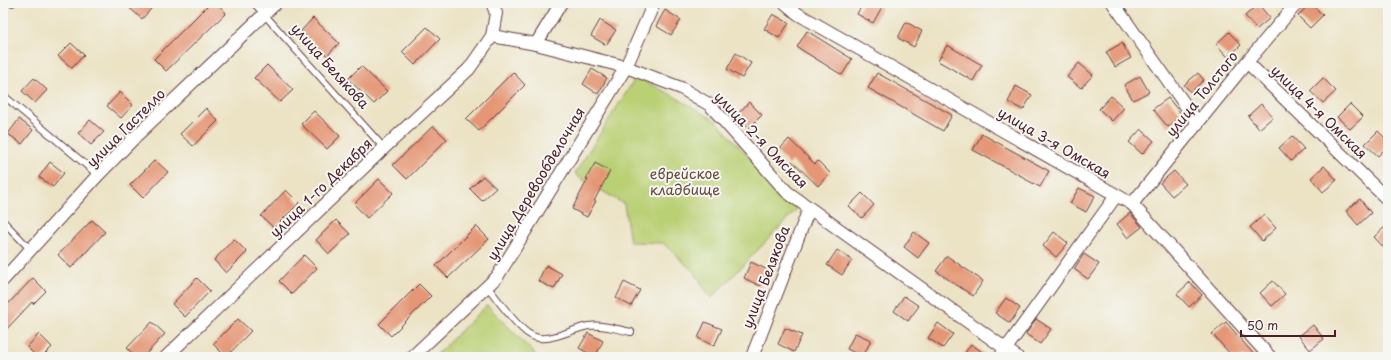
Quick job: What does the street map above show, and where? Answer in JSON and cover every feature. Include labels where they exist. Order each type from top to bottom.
[{"type":"street","name":"улица Гастелло","points":[[3,280],[98,175],[135,137],[276,3]]},
{"type":"street","points":[[492,3],[496,13],[492,36]]},
{"type":"street","points":[[536,44],[561,3]]},
{"type":"street","name":"улица Деревообделочная","points":[[412,357],[497,277],[626,67],[654,3]]},
{"type":"street","name":"улица 3-я Омская","points":[[785,3],[798,14],[1132,204],[1270,357]]},
{"type":"street","points":[[1113,3],[1198,123]]},
{"type":"street","name":"улица Толстого","points":[[1132,204],[1247,62],[1297,3]]},
{"type":"street","name":"улица 2-я Омская","points":[[492,36],[536,44],[626,67],[681,88],[710,106],[787,192],[1003,353],[1017,357]]},
{"type":"street","name":"улица 1-го Декабря","points":[[166,357],[469,68],[492,36]]},
{"type":"street","name":"улица 4-я Омская","points":[[1247,62],[1388,200]]},
{"type":"street","points":[[1003,353],[1116,196]]},
{"type":"street","name":"улица Белякова","points":[[752,357],[809,209]]},
{"type":"lane","name":"улица Белякова","points":[[254,3],[384,148]]},
{"type":"lane","points":[[3,94],[98,175]]},
{"type":"lane","points":[[3,221],[31,250]]},
{"type":"lane","points":[[486,286],[518,324],[530,335],[546,338],[558,336],[588,326],[604,326],[631,332]]},
{"type":"green space","name":"еврейское кладбище","points":[[636,77],[668,93],[715,120],[797,209],[711,299],[695,273],[663,243],[630,242],[624,204],[577,176],[575,173]]},
{"type":"green space","points":[[487,305],[538,357],[434,357]]},
{"type":"building","points":[[124,3],[156,3],[142,19]]},
{"type":"building","points":[[210,3],[217,3],[226,13],[166,71],[154,59]]},
{"type":"building","points":[[863,3],[875,3],[882,7],[873,23],[857,14]]},
{"type":"building","points":[[1310,3],[1323,15],[1310,28],[1298,16]]},
{"type":"building","points":[[1258,4],[1270,18],[1257,29],[1245,16]]},
{"type":"building","points":[[665,10],[681,20],[671,35],[656,26]]},
{"type":"building","points":[[773,14],[789,23],[779,38],[764,29]]},
{"type":"building","points":[[313,18],[339,43],[327,56],[301,31]]},
{"type":"building","points":[[600,20],[616,30],[606,45],[591,36]]},
{"type":"building","points":[[906,22],[922,31],[914,47],[898,38]]},
{"type":"building","points":[[427,27],[440,39],[415,65],[402,52]]},
{"type":"building","points":[[807,31],[852,59],[842,75],[797,47]]},
{"type":"building","points":[[1229,32],[1241,45],[1228,57],[1216,44]]},
{"type":"building","points":[[71,43],[84,55],[72,68],[58,56]]},
{"type":"building","points":[[1122,43],[1131,58],[1115,67],[1106,52]]},
{"type":"building","points":[[947,45],[982,65],[973,81],[938,61]]},
{"type":"building","points":[[736,53],[751,63],[742,78],[727,69]]},
{"type":"building","points":[[1079,63],[1093,75],[1081,88],[1067,77]]},
{"type":"building","points":[[267,65],[293,90],[280,102],[254,78]]},
{"type":"building","points":[[361,66],[387,91],[374,104],[348,79]]},
{"type":"building","points":[[592,69],[607,78],[598,94],[583,84]]},
{"type":"building","points":[[513,72],[525,85],[479,131],[466,119]]},
{"type":"building","points":[[877,73],[952,115],[943,131],[868,88]]},
{"type":"building","points":[[1198,73],[1204,80],[1191,92],[1184,85]]},
{"type":"building","points":[[1140,76],[1149,92],[1133,100],[1124,85]]},
{"type":"building","points":[[34,78],[47,90],[35,103],[22,91]]},
{"type":"building","points":[[1323,78],[1336,91],[1323,103],[1310,91]]},
{"type":"building","points":[[1016,86],[1032,95],[1023,110],[1008,102]]},
{"type":"building","points":[[120,92],[133,105],[121,118],[107,106]]},
{"type":"building","points":[[1111,96],[1124,108],[1112,121],[1099,109]]},
{"type":"building","points":[[1168,98],[1182,115],[1168,127],[1153,109]]},
{"type":"building","points":[[749,102],[762,115],[749,128],[737,115]]},
{"type":"building","points":[[1261,104],[1273,117],[1259,129],[1248,116]]},
{"type":"building","points":[[1350,104],[1363,117],[1350,129],[1337,117]]},
{"type":"building","points":[[206,108],[218,121],[193,146],[180,134]]},
{"type":"building","points":[[314,111],[340,136],[327,149],[301,124]]},
{"type":"building","points":[[19,119],[33,130],[22,144],[8,134]]},
{"type":"building","points":[[90,120],[104,132],[91,145],[78,133]]},
{"type":"building","points":[[433,126],[447,139],[407,179],[393,165]]},
{"type":"building","points":[[1141,129],[1154,141],[1142,154],[1129,142]]},
{"type":"building","points":[[1378,131],[1388,141],[1388,146],[1378,156],[1365,144]]},
{"type":"building","points":[[982,134],[1049,171],[1040,187],[973,150]]},
{"type":"building","points":[[1292,136],[1304,149],[1291,161],[1279,148]]},
{"type":"building","points":[[789,139],[815,164],[818,161],[830,173],[818,186],[792,161],[789,165],[777,152]]},
{"type":"building","points":[[155,160],[168,172],[143,198],[130,185]]},
{"type":"building","points":[[50,162],[64,173],[53,187],[39,177]]},
{"type":"building","points":[[595,163],[610,171],[587,217],[572,209]]},
{"type":"building","points":[[1324,166],[1337,180],[1323,192],[1311,178]]},
{"type":"building","points":[[1174,171],[1186,184],[1172,196],[1160,183]]},
{"type":"building","points":[[483,176],[496,188],[482,201],[470,189]]},
{"type":"building","points":[[379,179],[393,193],[367,218],[354,204]]},
{"type":"building","points":[[1079,188],[1095,196],[1086,212],[1070,203]]},
{"type":"building","points":[[286,190],[299,203],[274,228],[261,216]]},
{"type":"building","points":[[862,193],[874,205],[862,218],[849,206]]},
{"type":"building","points":[[1360,199],[1371,213],[1358,225],[1346,211]]},
{"type":"building","points":[[1130,213],[1142,227],[1128,238],[1117,224]]},
{"type":"building","points":[[1264,215],[1276,228],[1262,241],[1250,227]]},
{"type":"building","points":[[92,220],[105,232],[71,268],[58,255]]},
{"type":"building","points":[[336,220],[350,234],[329,254],[316,240]]},
{"type":"building","points":[[1388,224],[1388,252],[1374,237]]},
{"type":"building","points":[[476,226],[489,239],[448,278],[436,266]]},
{"type":"building","points":[[914,232],[929,243],[918,258],[904,247]]},
{"type":"building","points":[[1054,232],[1068,243],[1056,257],[1043,246]]},
{"type":"building","points":[[234,239],[247,252],[226,273],[214,260]]},
{"type":"building","points":[[837,250],[852,260],[842,275],[827,265]]},
{"type":"building","points":[[1084,254],[1099,264],[1088,279],[1074,269]]},
{"type":"building","points":[[304,255],[317,268],[292,294],[279,281]]},
{"type":"building","points":[[947,256],[983,281],[973,296],[936,271]]},
{"type":"building","points":[[751,262],[768,270],[760,286],[744,278]]},
{"type":"building","points":[[546,265],[562,274],[554,289],[538,281]]},
{"type":"building","points":[[33,278],[46,291],[33,304],[32,302],[3,333],[3,299],[8,304]]},
{"type":"building","points":[[197,278],[210,291],[185,317],[172,304]]},
{"type":"building","points":[[1273,281],[1285,294],[1272,306],[1260,293]]},
{"type":"building","points":[[624,282],[640,290],[631,306],[616,298]]},
{"type":"building","points":[[1190,282],[1202,295],[1189,307],[1177,294]]},
{"type":"building","points":[[419,284],[431,296],[391,336],[379,324]]},
{"type":"building","points":[[904,296],[919,306],[908,321],[894,311]]},
{"type":"building","points":[[1006,298],[1020,308],[1010,323],[995,313]]},
{"type":"building","points":[[238,319],[251,331],[226,357],[213,344]]},
{"type":"building","points":[[1036,319],[1051,329],[1040,344],[1026,334]]},
{"type":"building","points":[[152,322],[165,334],[143,357],[136,357],[127,348]]},
{"type":"building","points":[[705,322],[722,329],[714,346],[698,338]]},
{"type":"building","points":[[1226,322],[1256,357],[1233,357],[1212,334]]},
{"type":"building","points":[[938,323],[953,334],[943,348],[928,338]]},
{"type":"building","points":[[1313,325],[1324,339],[1310,350],[1299,336]]},
{"type":"building","points":[[785,328],[802,335],[794,352],[778,344]]},
{"type":"building","points":[[588,333],[603,341],[595,357],[579,348]]},
{"type":"building","points":[[855,333],[871,340],[863,357],[847,349]]},
{"type":"building","points":[[39,334],[52,347],[42,357],[37,357],[27,347]]},
{"type":"building","points":[[971,344],[989,357],[962,357]]}]
